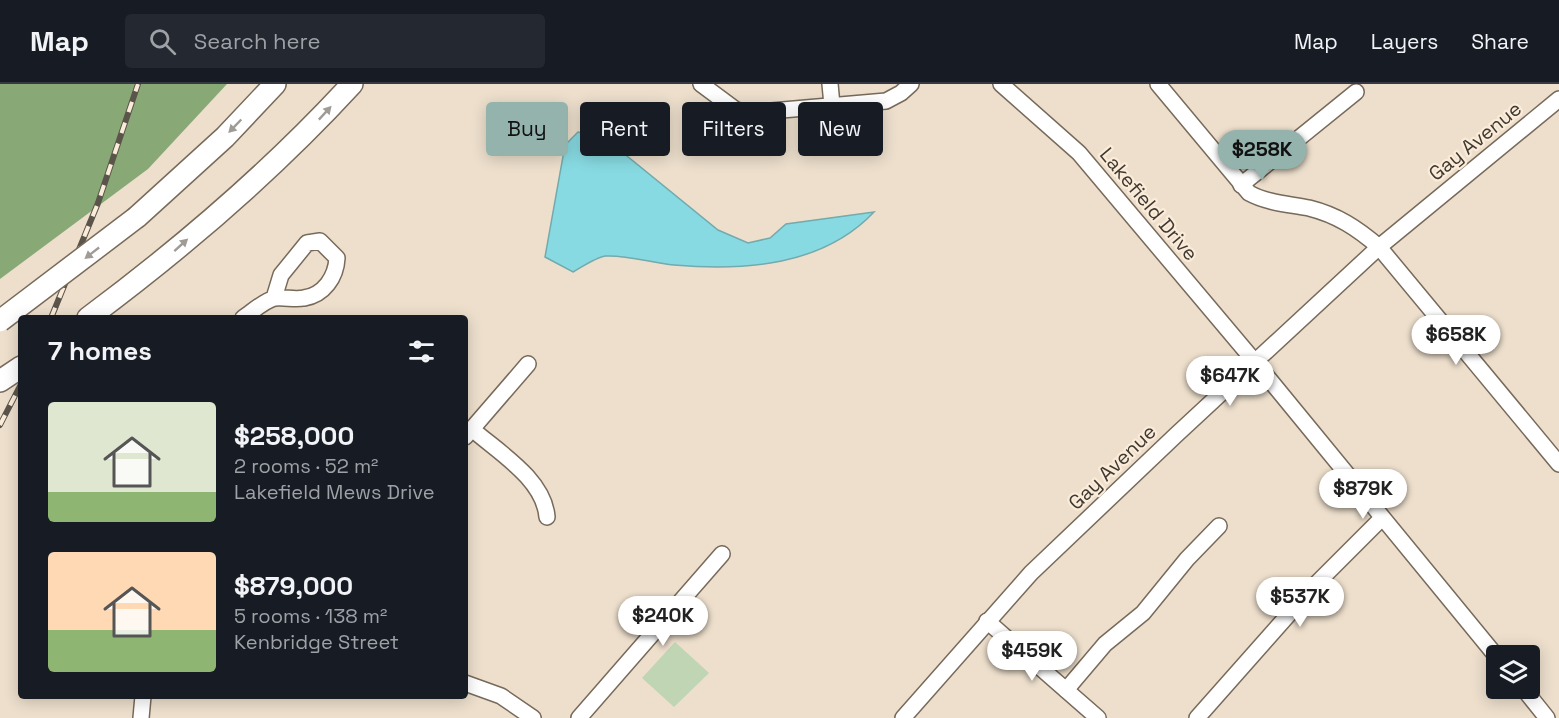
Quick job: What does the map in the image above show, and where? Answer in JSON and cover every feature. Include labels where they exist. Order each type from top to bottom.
[{"type":"highway","points":[[0,321],[137,217],[225,137],[275,84]]},
{"type":"highway","points":[[92,315],[136,282],[304,135],[352,84]]},
{"type":"highway","points":[[0,381],[18,369]]},
{"type":"street","points":[[701,84],[736,110],[748,113],[798,108]]},
{"type":"street","points":[[830,84],[832,102]]},
{"type":"street","points":[[872,102],[886,101],[901,93],[911,84]]},
{"type":"street","name":"Lakefield Drive","points":[[1001,84],[1079,153],[1255,362],[1487,645]]},
{"type":"street","points":[[1158,84],[1241,185],[1256,197],[1325,213],[1347,222],[1379,247],[1559,464]]},
{"type":"street","points":[[1241,185],[1356,92]]},
{"type":"street","name":"Gay Avenue","points":[[903,718],[987,621],[1059,546],[1379,247],[1559,99]]},
{"type":"street","points":[[248,315],[273,298],[304,298],[318,293],[330,282],[337,269],[337,258],[320,241],[307,243],[281,275],[273,298]]},
{"type":"street","points":[[528,364],[468,433],[531,481],[546,503],[547,517]]},
{"type":"street","points":[[1197,718],[1312,588],[1382,518]]},
{"type":"street","points":[[1066,690],[1105,644],[1143,614],[1187,559],[1219,526]]},
{"type":"street","points":[[579,718],[722,554]]},
{"type":"street","points":[[987,621],[1098,718]]},
{"type":"street","points":[[468,684],[501,696],[533,718]]},
{"type":"street","points":[[141,718],[143,699]]},
{"type":"street","points":[[1532,699],[1547,718]]},
{"type":"green space","points":[[0,84],[227,84],[148,169],[0,279]]},
{"type":"green space","points":[[675,642],[709,673],[674,707],[642,678]]},
{"type":"water","points":[[578,132],[580,132],[580,156],[627,156],[718,230],[748,243],[770,238],[786,224],[874,212],[854,230],[831,244],[782,261],[728,267],[701,267],[606,256],[573,272],[545,257],[563,156],[568,156],[568,142]]},
{"type":"railway","points":[[52,315],[98,203],[138,84]]},
{"type":"railway","points":[[0,425],[18,390]]}]
